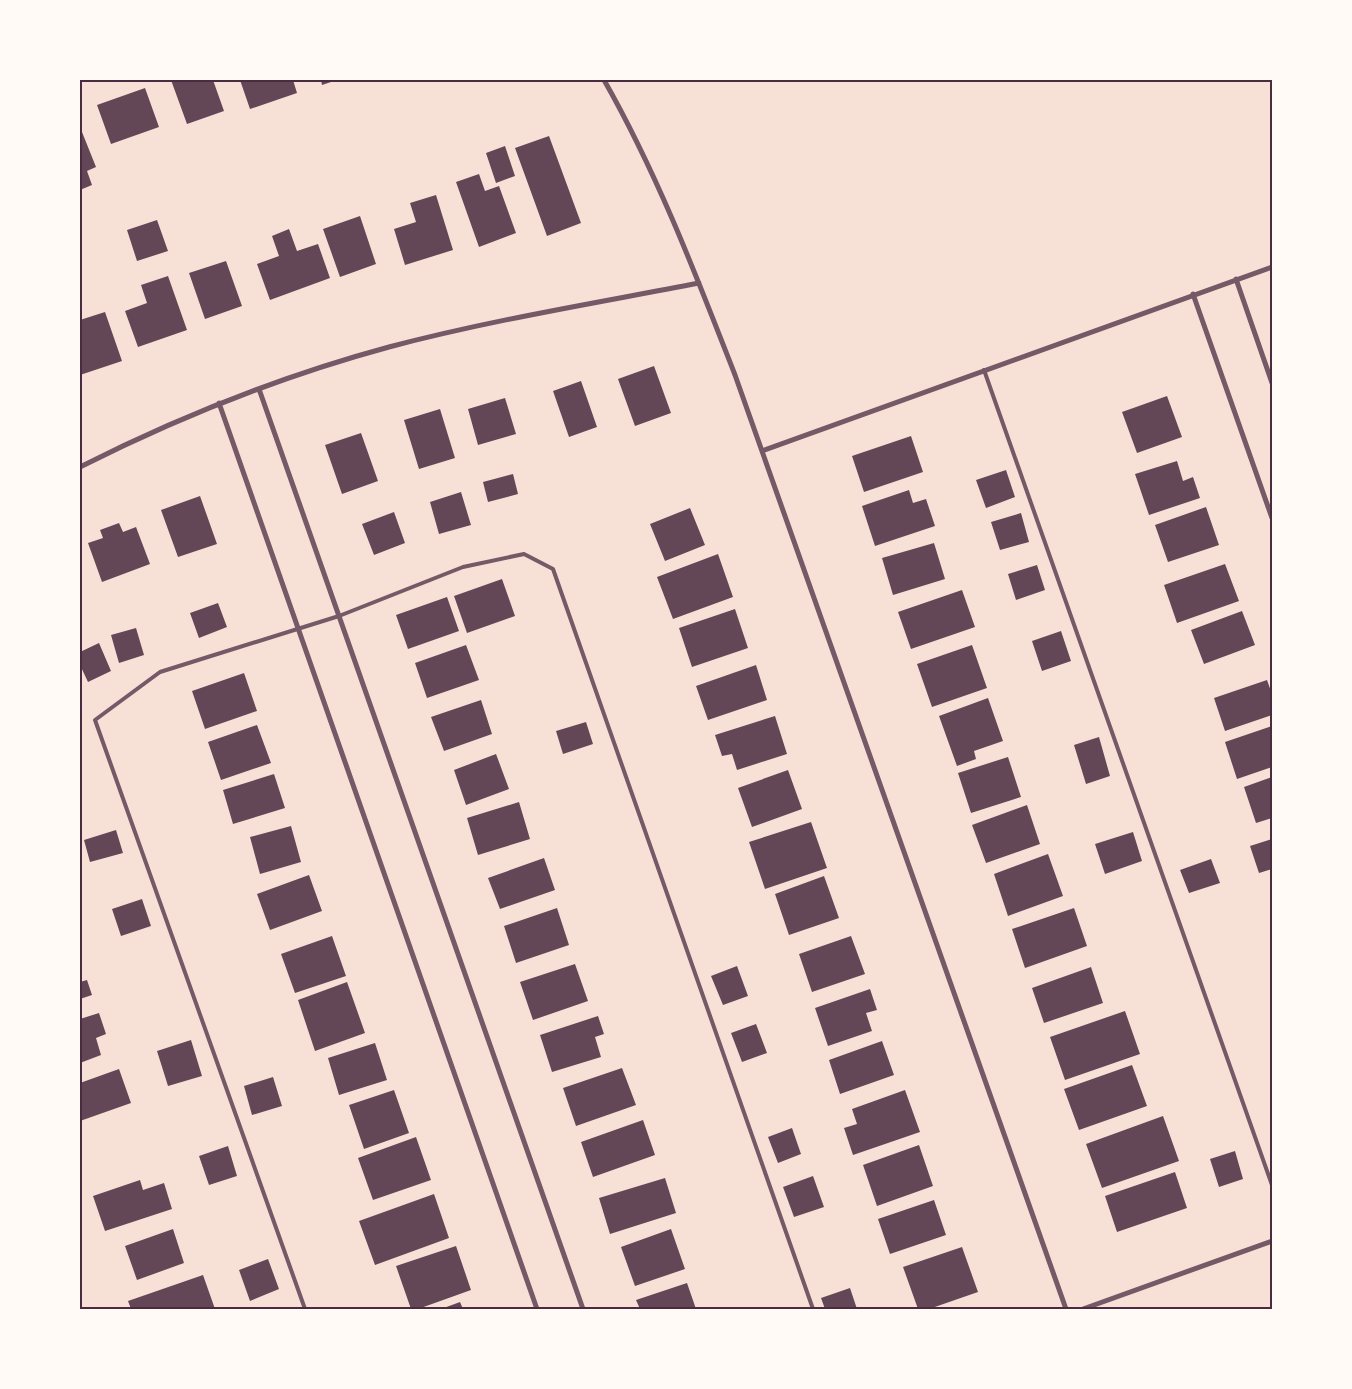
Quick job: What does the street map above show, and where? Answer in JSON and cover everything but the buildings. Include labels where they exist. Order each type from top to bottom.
[{"type":"street","points":[[604,80],[623,114],[699,283],[736,375],[1066,1309]]},
{"type":"street","points":[[762,451],[1272,267]]},
{"type":"street","points":[[1236,279],[1272,383]]},
{"type":"street","points":[[80,467],[130,442],[219,403],[389,347],[494,323],[699,283]]},
{"type":"street","points":[[1193,294],[1272,518]]},
{"type":"street","points":[[259,389],[583,1309]]},
{"type":"street","points":[[219,403],[537,1309]]},
{"type":"street","points":[[1082,1309],[1272,1240]]},
{"type":"lane","points":[[984,370],[1272,1185]]},
{"type":"lane","points":[[305,1309],[95,720],[160,672],[339,616],[463,567],[524,554],[553,569],[812,1309]]}]
